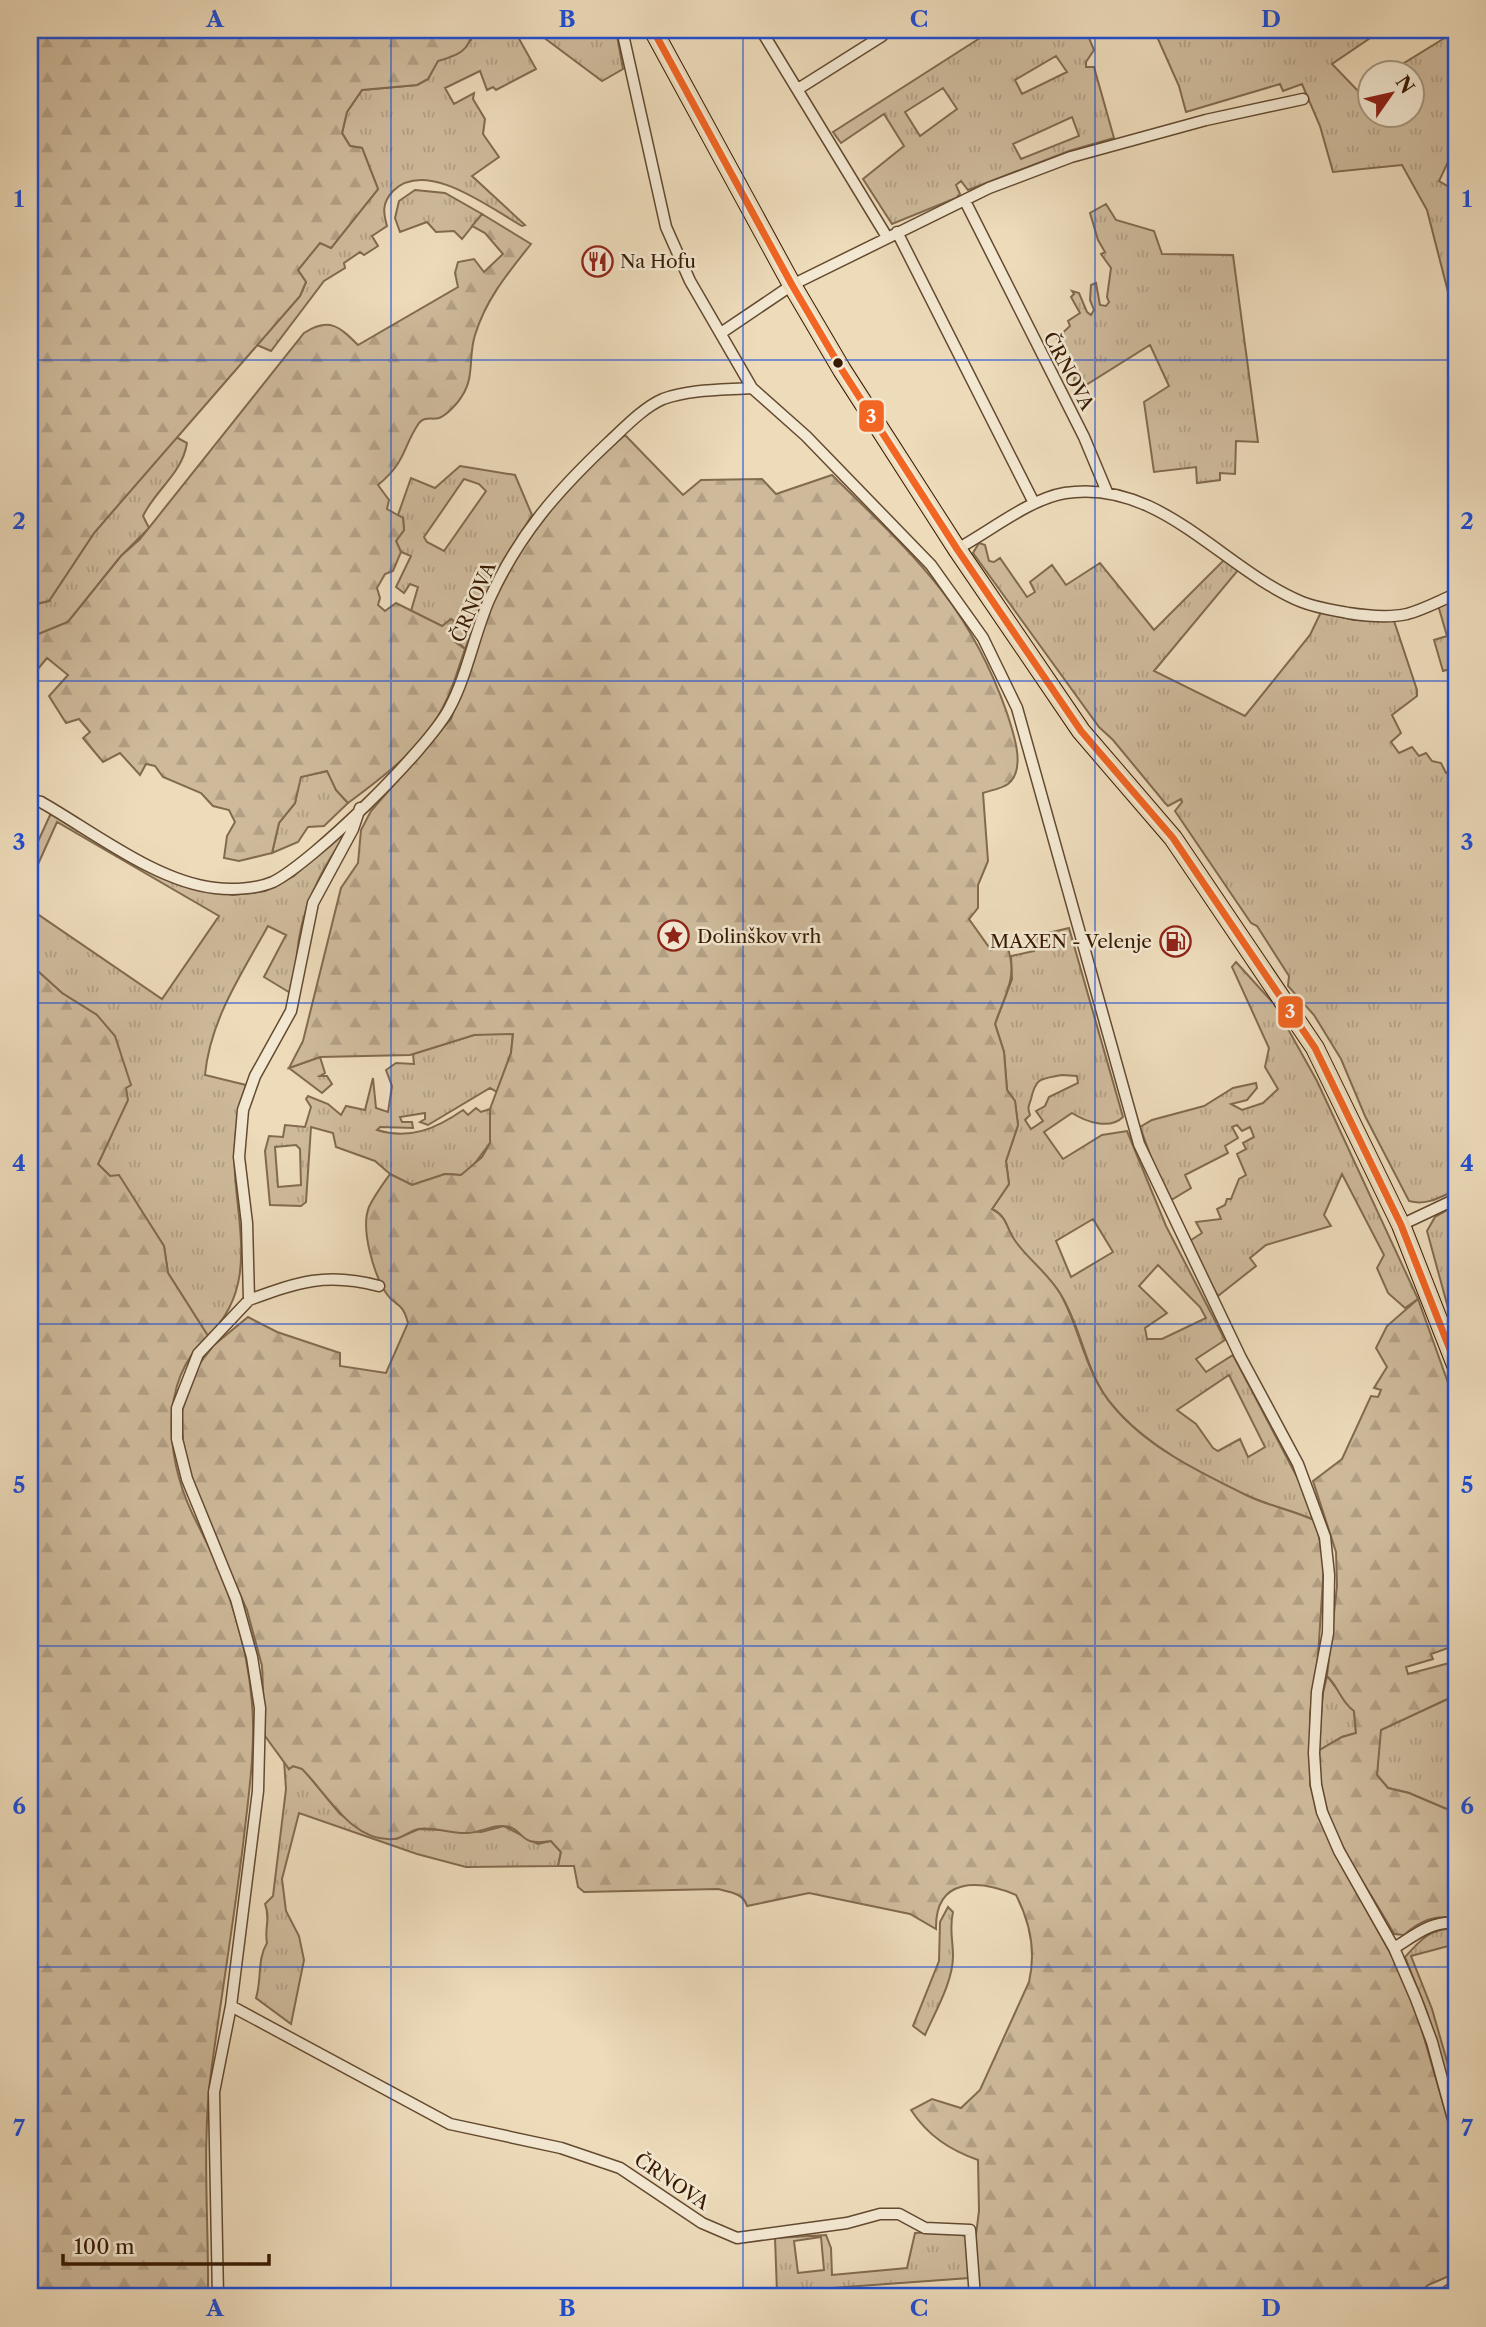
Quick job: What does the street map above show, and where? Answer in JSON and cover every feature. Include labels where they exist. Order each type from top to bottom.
[{"type":"main road","points":[[653,30],[792,285],[842,370],[957,549],[1081,731],[1173,838],[1315,1048],[1401,1224],[1456,1365]]},
{"type":"street","points":[[622,30],[666,227],[690,281],[752,388],[806,436],[931,565],[983,638],[1017,708],[1139,1144],[1240,1356],[1298,1464],[1325,1537],[1329,1575],[1328,1633],[1317,1692],[1314,1753],[1316,1785],[1322,1812],[1339,1851],[1394,1948],[1432,2042],[1456,2130]]},
{"type":"street","points":[[761,30],[892,234],[1034,503]]},
{"type":"street","points":[[798,89],[882,36]]},
{"type":"street","points":[[721,333],[792,285],[989,188],[1071,157],[1206,120],[1303,99]]},
{"type":"street","name":"ČRNOVA","points":[[965,201],[1084,437],[1107,492]]},
{"type":"street","name":"ČRNOVA","points":[[30,800],[41,802],[108,842],[171,874],[216,888],[251,887],[272,882],[304,860],[429,739],[444,718],[488,602],[540,512],[623,428],[662,400],[696,392],[752,388]]},
{"type":"street","points":[[957,549],[1034,503],[1063,493],[1107,492],[1193,529],[1244,569],[1301,601],[1327,609],[1369,616],[1406,614],[1456,594]]},
{"type":"street","points":[[249,1300],[247,1223],[239,1157],[243,1110],[255,1076],[290,1011],[313,903],[353,829],[360,808]]},
{"type":"street","points":[[1401,1224],[1456,1199]]},
{"type":"street","points":[[218,2297],[214,2092],[231,2006],[258,1791],[260,1708],[251,1657],[236,1599],[202,1523],[187,1479],[177,1439],[177,1408],[198,1354],[249,1300],[306,1279],[356,1280],[379,1286]]},
{"type":"street","points":[[1394,1948],[1443,1921],[1456,1923]]},
{"type":"street","name":"ČRNOVA","points":[[231,2006],[450,2124],[561,2148],[620,2168],[702,2224],[737,2238],[847,2223],[880,2214],[899,2214],[925,2228],[970,2230],[975,2297]]},
{"type":"green space","points":[[30,30],[472,30],[466,48],[456,55],[438,61],[428,79],[417,85],[362,90],[347,112],[342,133],[350,146],[362,148],[378,189],[331,248],[320,243],[298,270],[306,282],[300,296],[94,533],[49,601],[30,605]]},
{"type":"green space","points":[[472,30],[518,37],[536,69],[496,90],[493,87],[487,90],[480,71],[445,88],[454,104],[474,93],[473,99],[485,119],[483,134],[499,157],[472,176],[525,225],[522,226],[458,189],[423,180],[407,182],[393,191],[385,204],[387,226],[372,236],[378,246],[364,255],[360,252],[344,263],[345,268],[324,281],[271,351],[257,345],[300,296],[306,282],[298,270],[320,242],[331,248],[378,189],[362,148],[350,146],[342,133],[347,112],[362,90],[417,85],[428,79],[437,61],[471,40]]},
{"type":"green space","points":[[616,30],[623,69],[602,81],[535,31]]},
{"type":"green space","points":[[1154,30],[1382,30],[1332,64],[1356,89],[1356,130],[1426,130],[1426,60],[1409,60],[1456,31],[1456,145],[1439,181],[1456,191],[1456,323],[1427,210],[1402,165],[1333,172],[1320,126],[1302,84],[1283,91],[1280,84],[1186,112],[1179,86]]},
{"type":"green space","points":[[991,31],[1039,35],[1086,31],[1094,50],[1086,62],[1086,67],[1094,67],[1114,138],[1069,151],[968,190],[961,181],[956,185],[960,194],[956,198],[892,224],[863,179],[904,146],[884,114],[841,143],[833,132]],"holes":[[[1056,56],[1067,72],[1022,94],[1015,80]],[[943,88],[957,109],[920,136],[905,112]],[[1072,117],[1079,136],[1021,159],[1013,144]]]},
{"type":"green space","points":[[415,190],[445,193],[482,214],[462,239],[454,231],[436,232],[427,222],[400,232],[395,218],[399,201]]},
{"type":"green space","points":[[1106,204],[1116,220],[1154,231],[1162,254],[1233,255],[1258,442],[1236,441],[1235,474],[1220,473],[1220,480],[1197,483],[1196,467],[1154,472],[1144,402],[1169,386],[1150,345],[1078,390],[1074,381],[1075,374],[1057,338],[1070,326],[1068,321],[1080,313],[1071,297],[1074,294],[1072,291],[1079,293],[1091,315],[1094,310],[1090,300],[1091,285],[1096,283],[1100,305],[1106,306],[1109,302],[1107,297],[1111,268],[1101,254],[1105,252],[1098,240],[1090,213]]},
{"type":"green space","points":[[482,214],[531,244],[498,287],[485,310],[475,335],[469,381],[462,396],[442,416],[419,423],[394,469],[378,485],[389,500],[387,509],[403,518],[404,530],[396,541],[401,552],[393,571],[385,574],[377,588],[380,598],[378,605],[385,611],[396,603],[442,626],[451,619],[454,621],[455,642],[465,649],[452,689],[428,732],[404,758],[348,803],[336,790],[327,771],[301,777],[295,803],[279,823],[272,853],[239,861],[224,858],[227,836],[235,822],[229,810],[213,806],[201,793],[163,777],[155,766],[146,764],[140,775],[120,753],[103,762],[83,738],[90,732],[79,719],[66,723],[49,696],[68,675],[47,658],[33,675],[30,672],[30,644],[36,635],[68,622],[121,556],[140,539],[304,333],[320,325],[333,326],[358,345],[458,287],[455,273],[458,262],[474,259],[484,272],[503,254],[485,233],[472,226]]},
{"type":"green space","points":[[625,435],[683,495],[701,480],[762,479],[776,494],[832,475],[888,530],[935,582],[975,640],[992,674],[1007,713],[1018,760],[1014,777],[1008,784],[983,793],[988,861],[978,885],[978,908],[969,919],[991,950],[1007,946],[1010,957],[1009,986],[995,1024],[1004,1052],[1007,1090],[1015,1101],[1018,1125],[1006,1161],[1009,1184],[992,1209],[1001,1216],[1016,1242],[1061,1295],[1096,1380],[1113,1406],[1127,1421],[1158,1446],[1210,1477],[1254,1499],[1316,1521],[1324,1564],[1318,1657],[1310,1715],[1310,1785],[1337,1857],[1393,1958],[1415,2007],[1456,2148],[1456,2273],[1428,2285],[1415,2297],[968,2297],[979,2211],[978,2160],[940,2141],[911,2110],[932,2099],[961,2108],[980,2090],[1029,1982],[1032,1960],[1030,1937],[1016,1895],[988,1887],[962,1886],[943,1899],[936,1929],[910,1914],[809,1893],[747,1906],[739,1896],[718,1889],[584,1892],[578,1887],[574,1866],[558,1866],[561,1852],[551,1841],[526,1839],[510,1827],[499,1826],[467,1833],[424,1828],[393,1839],[378,1838],[365,1833],[341,1814],[302,1769],[293,1766],[289,1769],[265,1736],[262,1666],[247,1610],[198,1500],[184,1454],[181,1414],[197,1367],[214,1345],[248,1317],[277,1332],[340,1353],[340,1366],[386,1373],[408,1323],[401,1307],[386,1293],[377,1275],[367,1239],[369,1207],[390,1174],[412,1185],[445,1174],[461,1175],[482,1157],[490,1143],[490,1109],[511,1053],[513,1034],[474,1035],[410,1055],[320,1057],[289,1068],[303,1041],[341,888],[358,863],[361,830],[371,811],[451,719],[488,611],[505,575],[540,519],[592,463]]},
{"type":"green space","points":[[176,437],[187,443],[184,454],[180,464],[143,516],[149,528],[121,556],[68,622],[36,635],[30,630],[30,606],[49,601],[94,533]]},
{"type":"green space","points":[[460,466],[515,475],[532,515],[497,573],[465,649],[442,626],[411,611],[418,587],[410,584],[404,593],[396,587],[411,556],[401,552],[396,541],[404,530],[403,518],[398,515],[411,478],[435,488]],"holes":[[[464,479],[479,484],[486,491],[444,551],[427,542],[424,537]]]},
{"type":"green space","points":[[979,543],[985,545],[989,561],[994,562],[1000,558],[1027,597],[1035,592],[1030,582],[1052,565],[1066,585],[1100,563],[1154,630],[1225,559],[1239,569],[1154,671],[1245,716],[1310,635],[1321,612],[1354,620],[1394,621],[1417,696],[1392,715],[1401,733],[1391,742],[1399,753],[1412,747],[1419,756],[1426,753],[1432,761],[1441,763],[1446,773],[1456,769],[1456,1190],[1428,1202],[1409,1201],[1365,1116],[1341,1059],[1314,1015],[1288,986],[1289,976],[1257,926],[1251,923],[1175,811],[1182,802],[1181,799],[1168,806],[1099,727],[973,553]]},
{"type":"green space","points":[[1456,597],[1456,606],[1452,608],[1456,624],[1456,677],[1454,668],[1443,671],[1434,640],[1447,636],[1438,605]]},
{"type":"green space","points":[[328,771],[336,790],[348,803],[324,826],[308,827],[298,842],[272,853],[279,823],[295,803],[300,777]]},
{"type":"green space","points":[[51,813],[181,884],[233,895],[265,891],[294,876],[355,820],[328,862],[307,907],[299,939],[292,994],[264,977],[286,935],[268,926],[238,979],[213,1035],[205,1075],[246,1085],[234,1152],[241,1239],[239,1280],[233,1300],[208,1336],[168,1273],[164,1246],[119,1176],[110,1176],[98,1164],[112,1134],[97,1015],[62,993],[30,964],[30,909],[162,999],[219,916],[57,822],[30,882],[30,859]]},
{"type":"green space","points":[[1069,928],[1123,1117],[1105,1124],[1091,1122],[1072,1113],[1044,1132],[1063,1159],[1102,1135],[1127,1131],[1166,1226],[1225,1340],[1196,1359],[1206,1372],[1233,1355],[1307,1496],[1316,1521],[1254,1499],[1210,1477],[1158,1446],[1127,1421],[1113,1406],[1096,1380],[1061,1295],[1015,1242],[1001,1216],[992,1209],[1009,1184],[1006,1161],[1018,1125],[1015,1102],[1007,1090],[1004,1052],[995,1024],[1012,979],[1011,956],[1034,951],[1031,937]],"holes":[[[1062,1075],[1077,1076],[1078,1083],[1049,1097],[1045,1106],[1036,1111],[1043,1121],[1031,1129],[1025,1120],[1030,1115],[1029,1107],[1035,1087],[1044,1079]],[[1093,1219],[1113,1252],[1071,1277],[1056,1241]],[[1158,1265],[1200,1307],[1206,1318],[1162,1339],[1147,1339],[1145,1328],[1167,1313],[1139,1286]],[[1229,1375],[1265,1447],[1248,1457],[1240,1439],[1218,1451],[1196,1424],[1177,1410]]]},
{"type":"green space","points":[[1236,962],[1274,1004],[1317,1081],[1418,1299],[1405,1308],[1388,1293],[1377,1268],[1384,1255],[1342,1174],[1324,1215],[1331,1226],[1266,1245],[1250,1258],[1256,1266],[1218,1296],[1188,1242],[1202,1233],[1196,1222],[1221,1219],[1217,1209],[1225,1205],[1227,1199],[1231,1199],[1239,1179],[1246,1175],[1237,1154],[1246,1149],[1243,1143],[1254,1137],[1250,1127],[1242,1131],[1237,1125],[1232,1127],[1238,1138],[1225,1146],[1228,1153],[1185,1175],[1191,1188],[1173,1199],[1166,1198],[1140,1127],[1152,1120],[1204,1106],[1233,1088],[1256,1083],[1257,1088],[1247,1100],[1231,1104],[1242,1110],[1263,1103],[1278,1089],[1265,1067],[1269,1048],[1232,967]]},
{"type":"green space","points":[[30,964],[62,993],[97,1015],[115,1036],[131,1085],[126,1088],[128,1100],[98,1164],[110,1176],[119,1175],[164,1246],[168,1273],[208,1336],[191,1356],[179,1379],[173,1403],[174,1454],[188,1504],[227,1590],[234,1612],[246,1657],[253,1739],[243,1845],[209,2094],[206,2152],[208,2297],[30,2297]]},
{"type":"green space","points":[[503,1032],[513,1034],[511,1053],[497,1092],[490,1088],[428,1125],[420,1122],[425,1119],[425,1113],[400,1117],[402,1122],[412,1122],[413,1128],[380,1127],[377,1130],[400,1134],[422,1131],[443,1123],[463,1110],[468,1115],[476,1108],[481,1112],[490,1109],[490,1143],[469,1171],[461,1175],[445,1174],[412,1185],[390,1174],[375,1161],[336,1147],[333,1133],[311,1127],[306,1202],[301,1206],[270,1205],[265,1151],[269,1136],[283,1137],[285,1125],[305,1127],[311,1107],[306,1099],[308,1096],[328,1104],[341,1115],[346,1106],[365,1110],[373,1078],[376,1108],[388,1112],[392,1086],[386,1070],[396,1063],[414,1064],[413,1054],[474,1035]],"holes":[[[296,1145],[300,1149],[301,1185],[278,1187],[275,1147]]]},
{"type":"green space","points":[[320,1057],[325,1073],[320,1076],[327,1076],[332,1084],[322,1093],[289,1068]]},
{"type":"green space","points":[[1456,1205],[1456,1337],[1427,1231],[1435,1217]]},
{"type":"green space","points":[[1418,1299],[1456,1405],[1456,1695],[1381,1730],[1377,1775],[1388,1788],[1409,1793],[1456,1813],[1456,1918],[1428,1920],[1404,1935],[1394,1934],[1340,1841],[1325,1803],[1318,1751],[1342,1737],[1356,1733],[1354,1711],[1327,1676],[1337,1586],[1336,1552],[1313,1481],[1342,1459],[1371,1396],[1378,1397],[1381,1390],[1374,1388],[1387,1367],[1376,1348],[1387,1326]],"holes":[[[1448,1648],[1453,1662],[1408,1674],[1406,1667],[1433,1659],[1431,1654]]]},
{"type":"green space","points":[[1327,1676],[1354,1711],[1356,1733],[1342,1737],[1318,1751],[1323,1693]]},
{"type":"green space","points":[[1456,1695],[1456,1813],[1409,1793],[1388,1788],[1377,1775],[1380,1730]]},
{"type":"green space","points":[[284,1760],[289,1769],[293,1766],[302,1768],[340,1814],[369,1833],[396,1839],[419,1829],[481,1832],[504,1826],[538,1844],[551,1841],[561,1852],[558,1866],[466,1867],[417,1854],[299,1813],[282,1879],[286,1911],[299,1936],[304,1960],[291,2024],[256,1998],[262,1956],[267,1943],[265,1904],[273,1896],[286,1789]]},
{"type":"green space","points":[[948,1907],[953,1912],[952,1966],[943,1997],[925,2035],[913,2026],[939,1961],[940,1922]]},
{"type":"green space","points":[[1456,1928],[1456,1944],[1411,1956],[1432,2009],[1451,2075],[1456,2074],[1456,2115],[1427,2012],[1405,1957],[1427,1936],[1439,1930]]},
{"type":"green space","points":[[954,2231],[969,2238],[969,2278],[777,2292],[775,2238],[826,2235],[831,2248],[832,2275],[907,2268],[915,2233]],"holes":[[[821,2237],[824,2270],[798,2273],[794,2241]]]},
{"type":"green space","points":[[1448,2284],[1456,2284],[1456,2297],[1429,2297]]},
{"type":"transit line","name":"3","points":[[653,30],[792,285],[842,370],[957,549],[1081,731],[1173,838],[1315,1048],[1401,1225],[1456,1365]]},
{"type":"place","name":"Na Hofu","points":[[597,261]]},
{"type":"place","name":"Dolinškov vrh","points":[[674,936]]},
{"type":"place","name":"MAXEN - Velenje","points":[[1175,941]]}]
